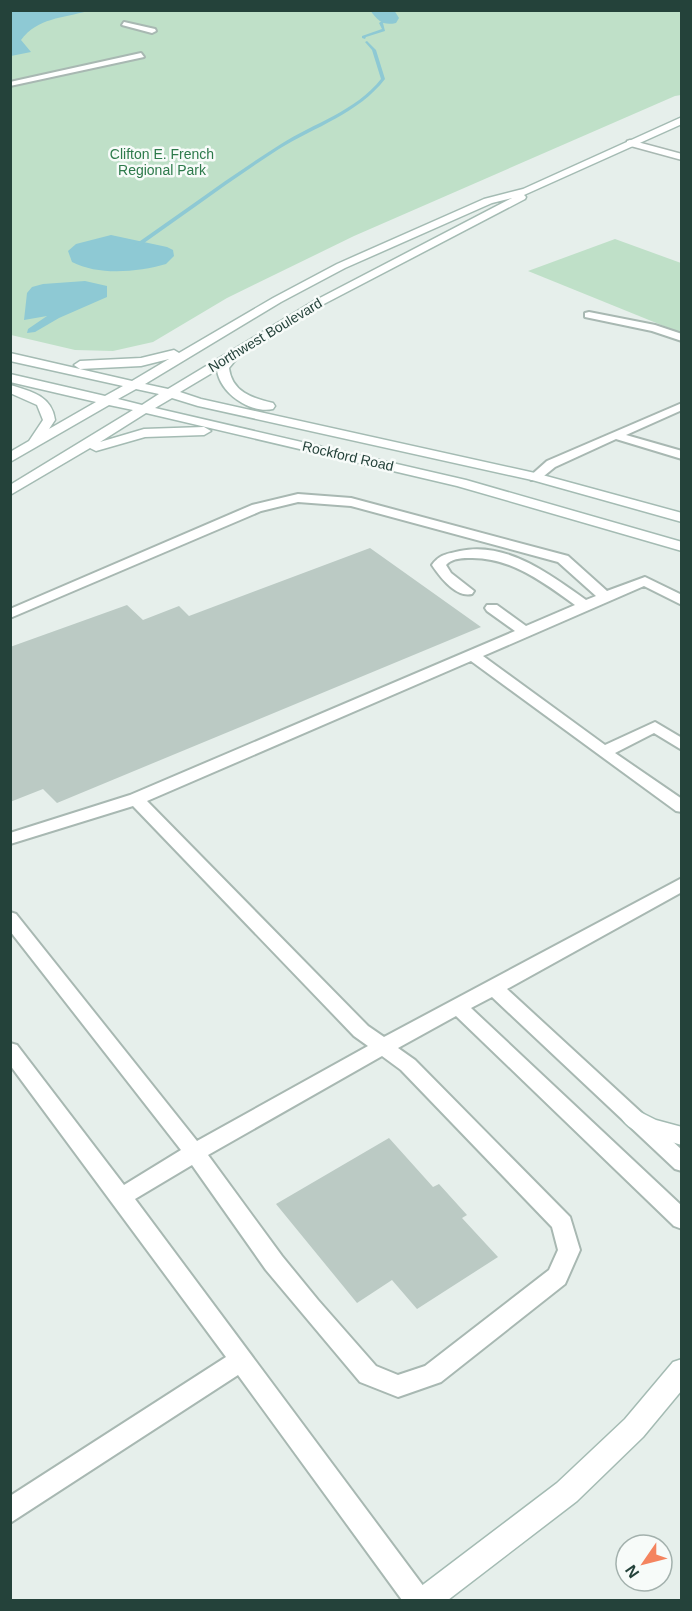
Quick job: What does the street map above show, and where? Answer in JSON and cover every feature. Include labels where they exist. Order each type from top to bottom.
[{"type":"main road","name":"Northwest Boulevard","points":[[10,458],[277,300],[372,251],[488,201],[526,191],[681,120]]},
{"type":"main road","points":[[630,143],[681,157]]},
{"type":"main road","name":"Northwest Boulevard","points":[[10,491],[234,353],[348,286],[505,208],[519,200],[526,191]]},
{"type":"main road","points":[[24,360],[97,366],[157,358],[199,346]]},
{"type":"main road","points":[[234,353],[225,363],[223,376],[231,390],[248,401],[388,435],[410,448]]},
{"type":"main road","name":"Rockford Road","points":[[10,357],[170,393],[198,402],[535,477],[681,518]]},
{"type":"main road","name":"Rockford Road","points":[[10,378],[484,489],[681,547]]},
{"type":"main road","points":[[10,389],[28,394],[47,408],[49,420],[32,445]]},
{"type":"main road","points":[[55,463],[108,442],[154,432],[208,431],[268,438]]},
{"type":"main road","points":[[632,1118],[650,1127],[681,1136]]},
{"type":"main road","points":[[426,1600],[567,1492],[634,1428],[676,1382]]},
{"type":"lane","points":[[124,24],[152,31]]},
{"type":"lane","points":[[10,84],[141,55]]},
{"type":"lane","points":[[589,315],[655,328],[681,338]]},
{"type":"lane","points":[[535,477],[551,464],[681,406]]},
{"type":"lane","points":[[615,435],[681,454]]},
{"type":"lane","points":[[10,614],[257,508],[298,498],[351,502],[562,559],[604,597]]},
{"type":"lane","points":[[467,591],[446,576],[439,565],[444,558],[469,553],[489,554],[514,562],[531,568],[584,605]]},
{"type":"lane","points":[[10,839],[136,799],[584,605],[645,581],[681,601]]},
{"type":"lane","points":[[492,608],[525,632]]},
{"type":"lane","points":[[473,655],[681,807]]},
{"type":"lane","points":[[604,752],[655,727],[681,745]]},
{"type":"lane","points":[[10,918],[194,1152],[274,1263],[368,1374],[398,1386],[433,1374],[557,1277],[569,1250],[562,1224],[408,1065],[361,1032],[136,799]]},
{"type":"lane","points":[[121,1197],[194,1152],[681,884]]},
{"type":"lane","points":[[493,987],[681,1163]]},
{"type":"lane","points":[[457,1006],[681,1220]]},
{"type":"lane","points":[[10,1050],[418,1600]]},
{"type":"lane","points":[[10,1511],[241,1360]]},
{"type":"green space","name":"Clifton E. French Regional Park","points":[[10,11],[681,11],[681,95],[354,236],[227,298],[153,342],[113,351],[75,350],[11,335]]},
{"type":"green space","points":[[615,239],[681,263],[681,333],[528,271]]},
{"type":"water","points":[[11,10],[88,11],[51,20],[35,27],[21,40],[31,52],[11,56]]},
{"type":"water","points":[[111,235],[167,247],[173,250],[174,256],[166,264],[131,271],[106,271],[72,262],[68,251],[76,244]]},
{"type":"water","points":[[85,281],[107,286],[107,297],[59,318],[35,332],[27,333],[28,329],[47,316],[24,320],[27,293],[32,287]]},
{"type":"building","points":[[370,548],[481,627],[57,803],[43,789],[10,802],[10,647],[127,605],[143,620],[179,606],[189,616]]},
{"type":"building","points":[[389,1138],[433,1187],[439,1184],[467,1215],[462,1218],[498,1257],[417,1309],[392,1280],[357,1303],[276,1204]]},
{"type":"waterway","points":[[381,10],[388,18]]},
{"type":"waterway","points":[[364,38],[384,30],[381,23],[388,18]]},
{"type":"waterway","points":[[135,247],[267,155],[366,97],[383,79],[374,50],[367,42]]}]
